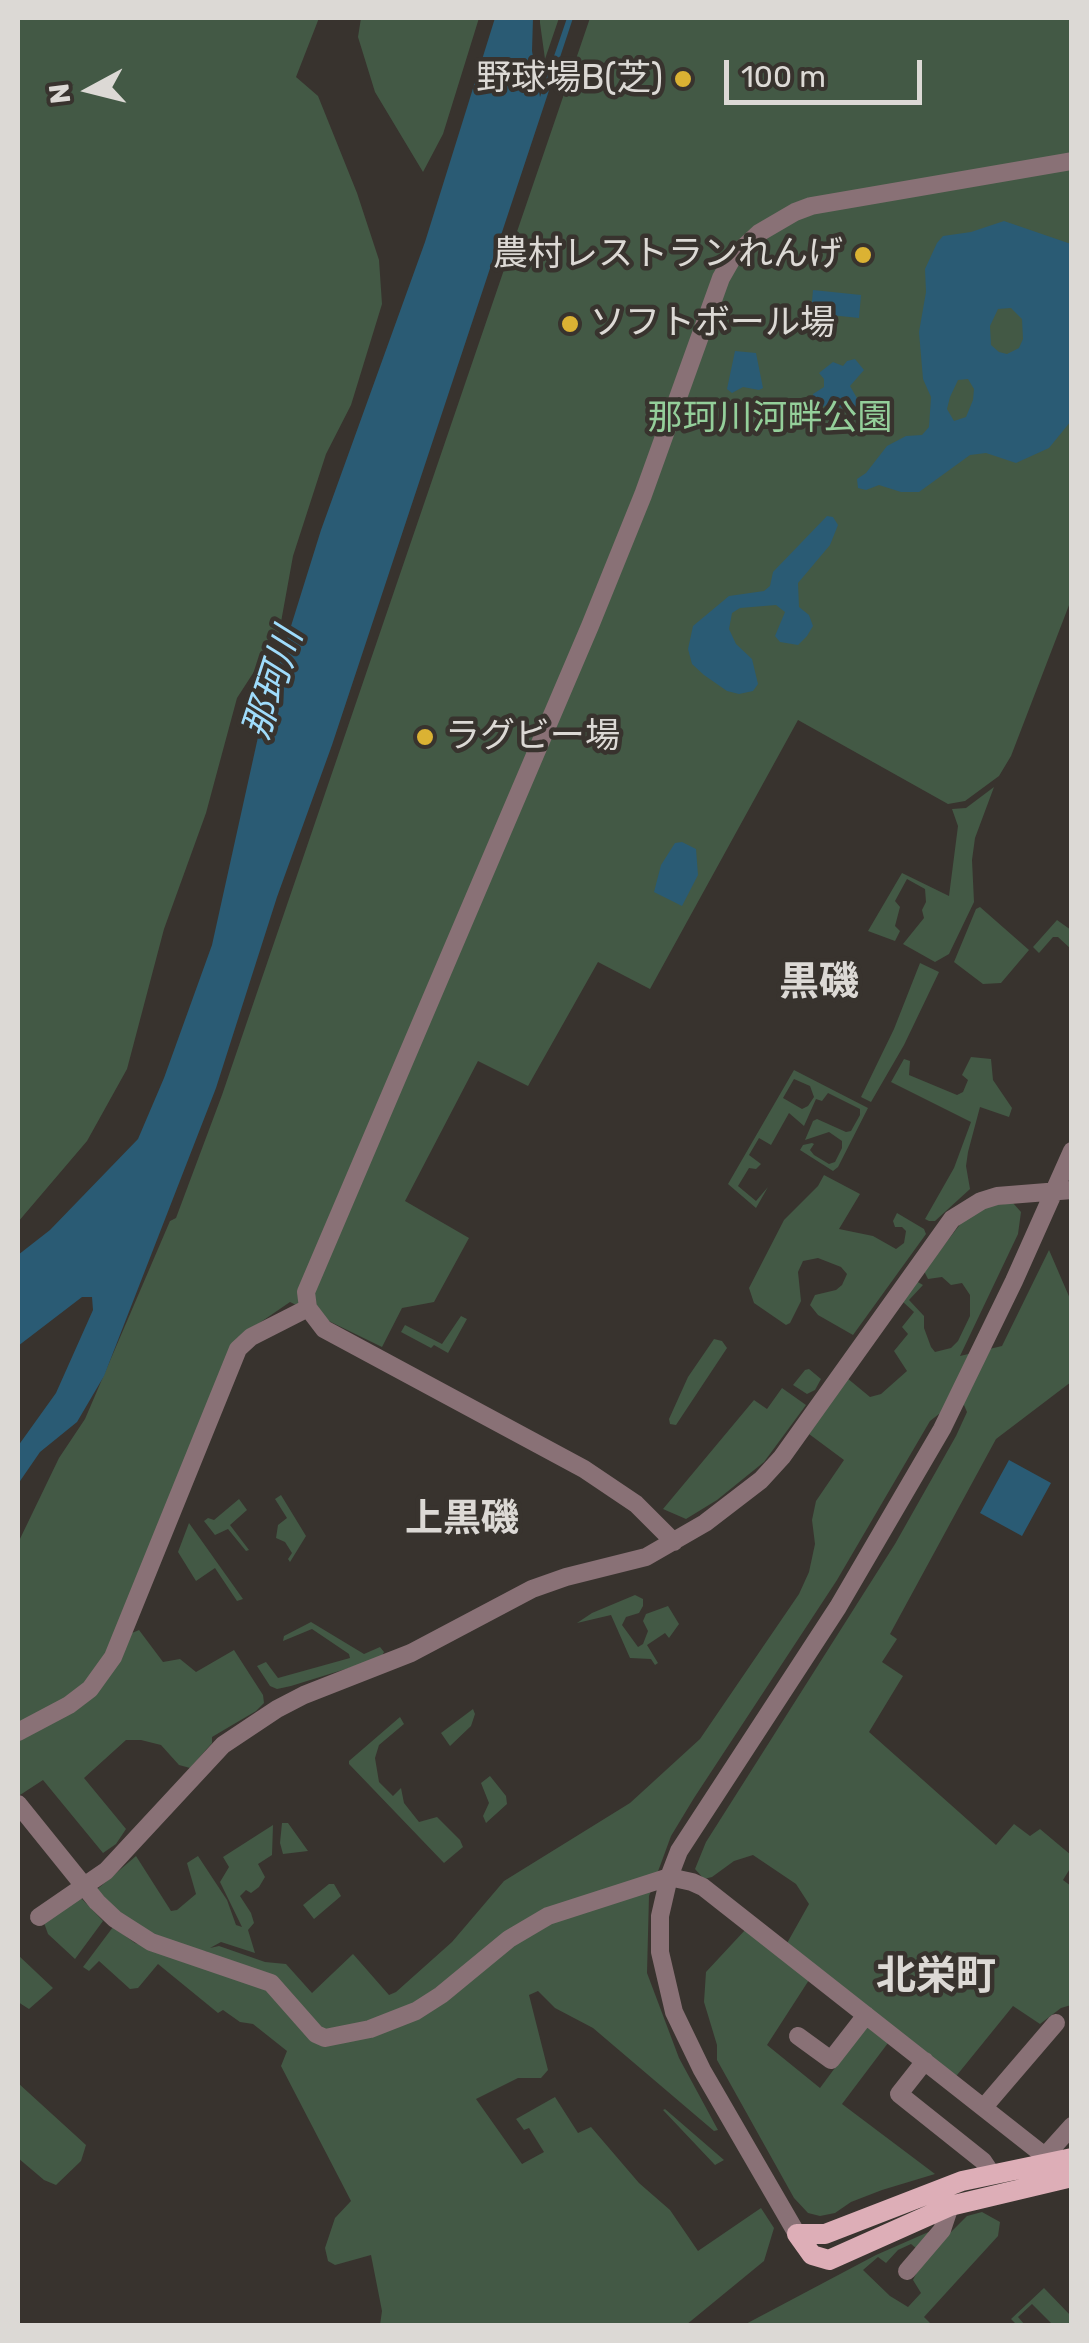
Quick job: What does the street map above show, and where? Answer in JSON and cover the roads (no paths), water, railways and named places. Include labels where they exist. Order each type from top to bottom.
[{"type":"main road","points":[[798,2234],[839,2230],[924,2194],[1056,2158]]},
{"type":"main road","points":[[798,2234],[812,2256],[829,2260],[950,2206],[1071,2178]]},
{"type":"street","points":[[674,1542],[611,1485],[324,1329],[308,1308],[306,1292],[596,610],[643,495],[721,278],[733,257],[759,233],[812,206],[1072,161]]},
{"type":"street","points":[[798,2234],[702,2070],[674,2012],[660,1952],[660,1916],[669,1877],[680,1851],[838,1606],[942,1429],[1063,1190],[1072,1151]]},
{"type":"street","points":[[40,1916],[86,1888],[125,1853],[223,1745],[277,1708],[411,1653],[550,1582],[627,1564],[674,1542],[734,1502],[782,1457],[952,1219],[980,1201],[997,1196],[1063,1190]]},
{"type":"street","points":[[18,1732],[80,1697],[113,1658],[238,1349],[251,1337],[308,1308]]},
{"type":"street","points":[[18,1804],[115,1919],[151,1942],[271,1984],[316,2034],[325,2038],[370,2029],[416,2011],[442,1995],[531,1923],[669,1877],[704,1887],[984,2107],[1056,2158],[1071,2178]]},
{"type":"street","points":[[798,2036],[831,2060],[866,2015]]},
{"type":"street","points":[[984,2107],[1056,2023]]},
{"type":"street","points":[[925,2061],[892,2088],[983,2161],[991,2174]]},
{"type":"street","points":[[1056,2158],[1072,2126]]},
{"type":"street","points":[[908,2271],[942,2230],[950,2206]]},
{"type":"water","name":"那珂川","points":[[495,18],[533,18],[532,51],[540,97],[567,18],[573,18],[216,1088],[104,1376],[77,1422],[40,1452],[18,1484],[18,1446],[56,1393],[93,1310],[92,1297],[82,1297],[18,1346],[18,1255],[50,1230],[138,1139],[164,1078],[212,945],[262,719],[321,530],[425,242]]},
{"type":"water","points":[[1004,221],[1071,244],[1071,421],[1049,448],[1016,463],[986,453],[970,455],[919,492],[901,492],[879,485],[866,490],[858,488],[857,479],[887,446],[906,436],[922,435],[929,427],[931,397],[923,379],[919,332],[926,292],[925,269],[943,236]],"holes":[[[1011,308],[1022,319],[1023,339],[1019,348],[1007,354],[991,345],[990,326],[998,309]],[[968,379],[974,389],[973,400],[966,417],[954,421],[947,409],[950,397],[958,380]]]},
{"type":"water","points":[[813,290],[861,295],[859,318],[811,313]]},
{"type":"water","points":[[735,351],[756,353],[763,388],[743,387],[732,393],[727,389]]},
{"type":"water","points":[[855,359],[864,370],[850,386],[858,400],[856,407],[851,411],[834,402],[818,409],[812,405],[813,394],[824,387],[819,373],[833,362],[843,366]]},
{"type":"water","points":[[827,516],[833,517],[838,525],[830,545],[798,583],[799,607],[809,615],[813,626],[798,645],[780,642],[775,636],[785,612],[776,605],[740,608],[732,613],[729,629],[736,644],[752,659],[758,684],[753,691],[727,691],[692,664],[688,649],[693,626],[729,596],[764,591],[770,586],[773,572]]},
{"type":"water","points":[[675,843],[696,849],[698,875],[682,906],[654,892],[661,865]]},
{"type":"water","points":[[1009,1460],[1051,1483],[1022,1536],[980,1513]]},
{"type":"place","name":"野球場B(芝)","points":[[683,79]]},
{"type":"place","name":"農村レストランれんげ","points":[[863,255]]},
{"type":"place","name":"ソフトボール場","points":[[570,324]]},
{"type":"place","name":"ラグビー場","points":[[425,737]]},
{"type":"district","name":"黒磯","points":[[819,983]]},
{"type":"district","name":"上黒磯","points":[[462,1520]]},
{"type":"district","name":"北栄町","points":[[936,1977]]},
{"type":"park label","name":"那珂川河畔公園","points":[[770,419]]}]
